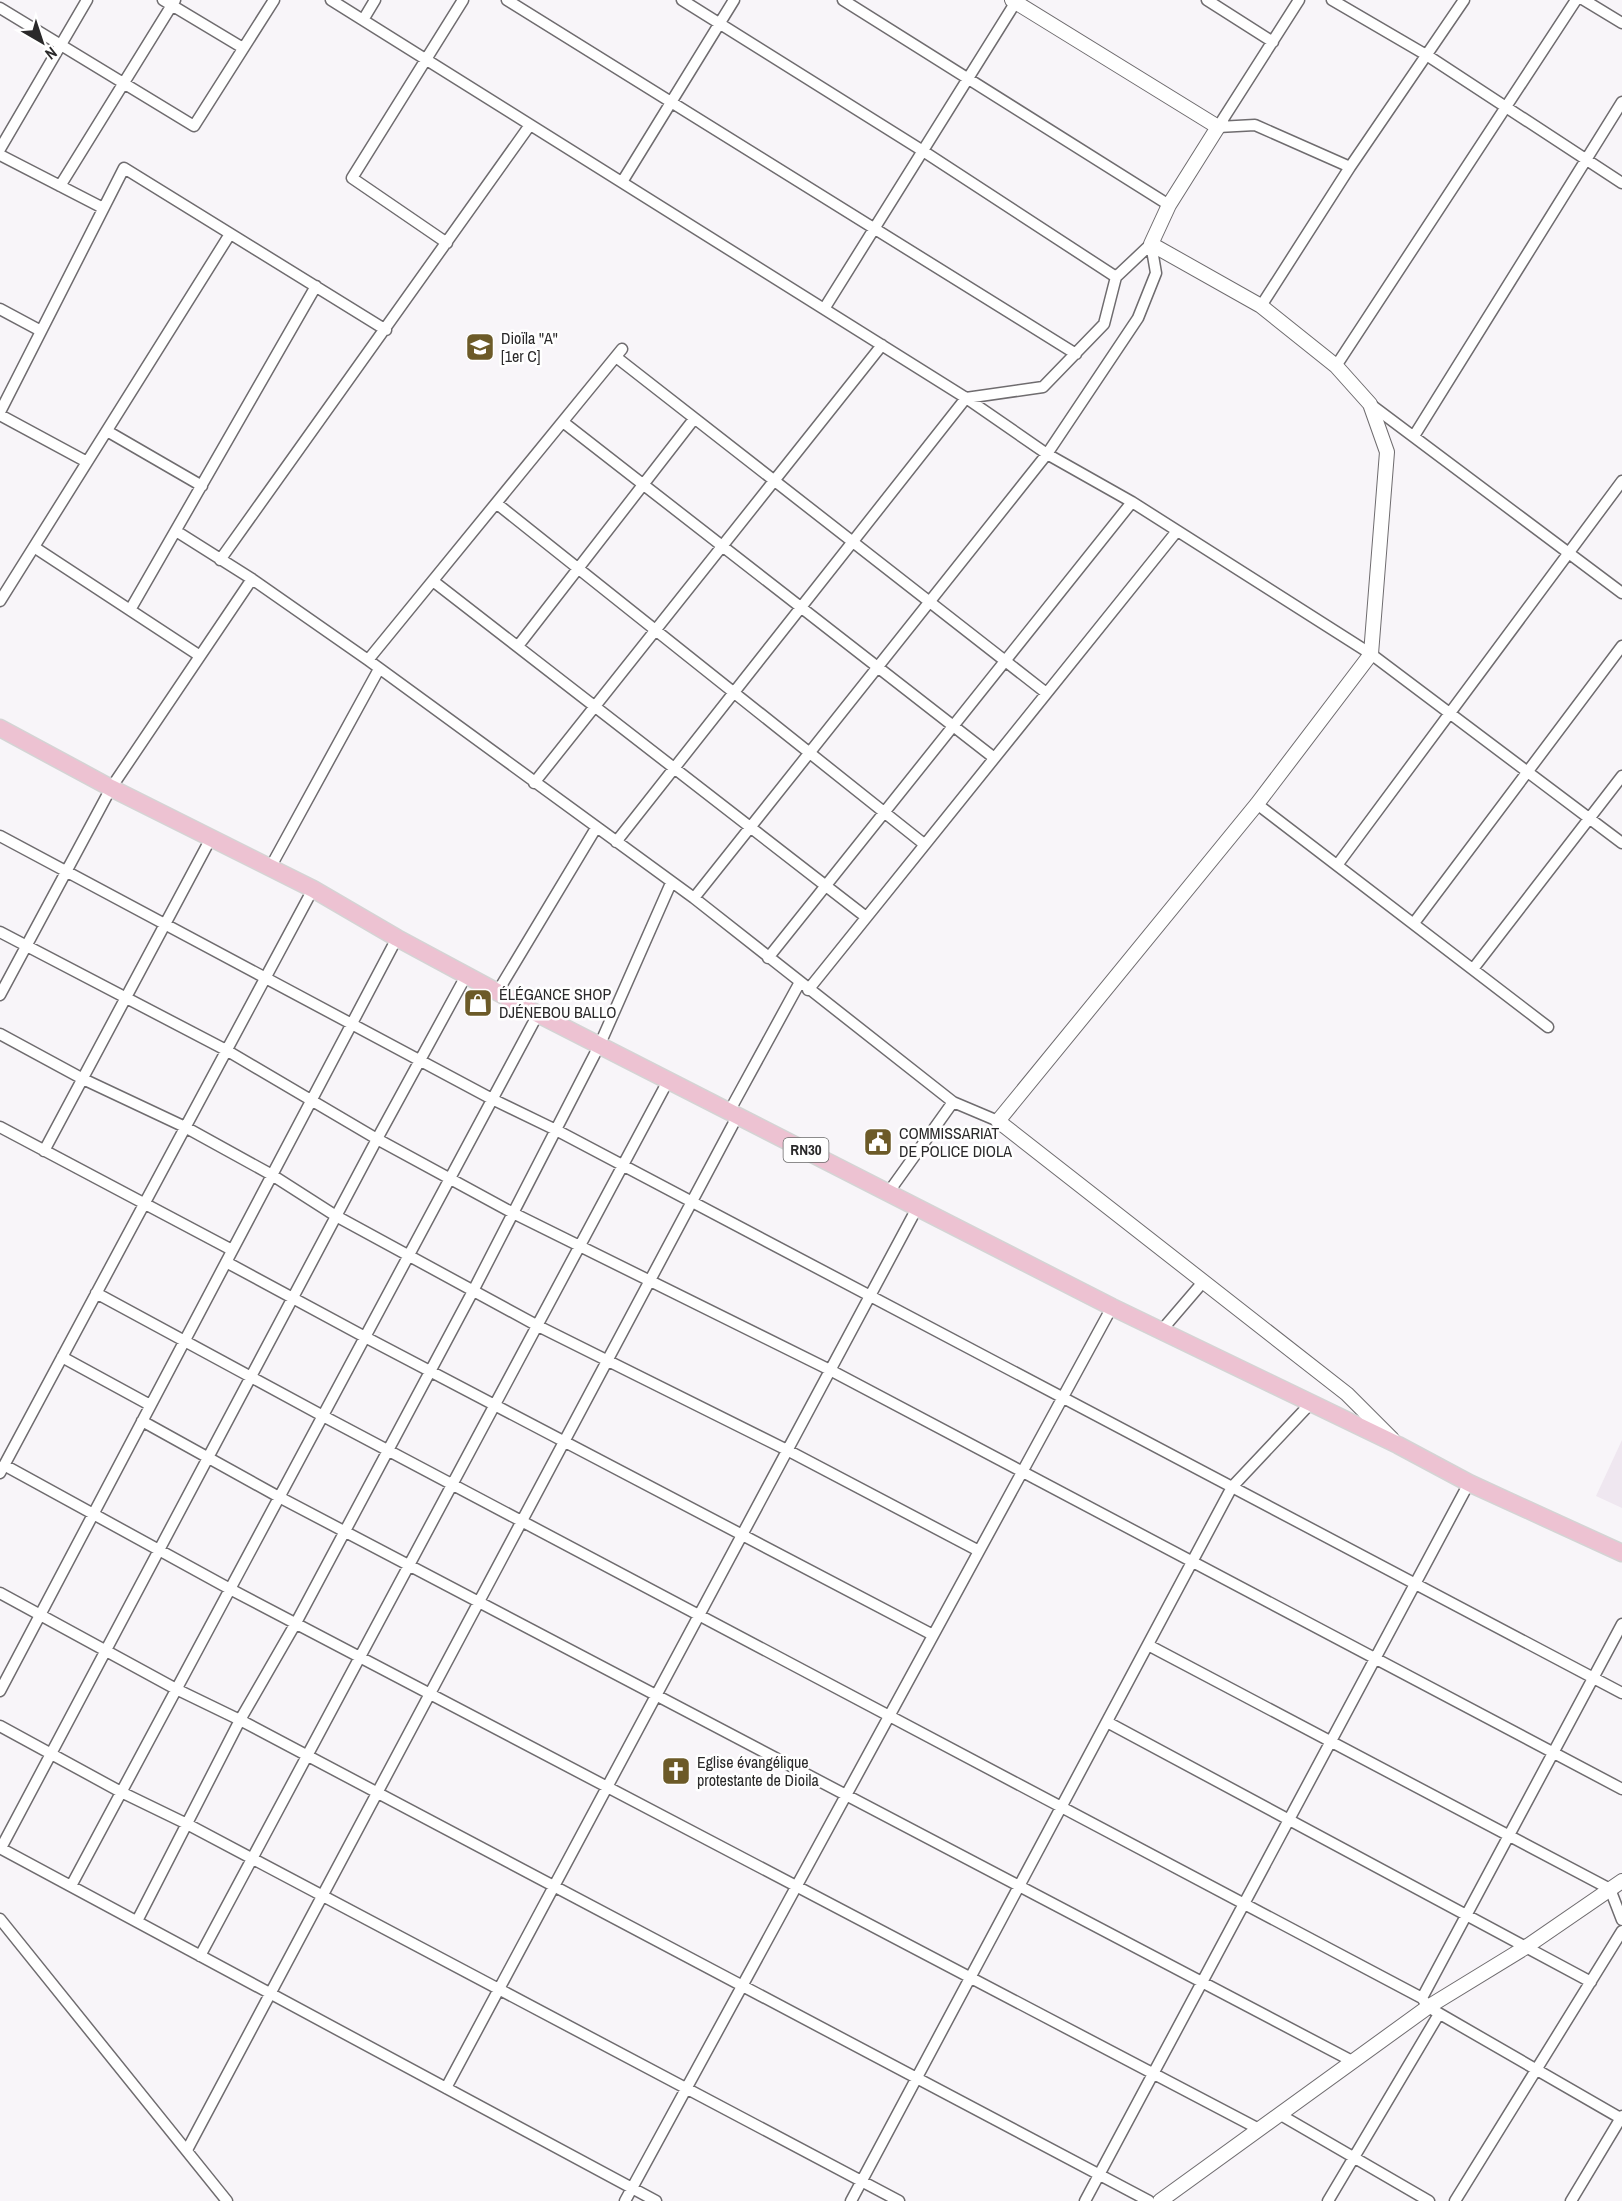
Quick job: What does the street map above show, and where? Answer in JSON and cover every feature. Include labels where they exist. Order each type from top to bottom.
[{"type":"main road","name":"RN30","points":[[1,730],[313,889],[397,938],[538,1014],[669,1079],[917,1208],[1112,1307],[1398,1445],[1468,1483],[1622,1553]]},
{"type":"street","points":[[0,149],[87,0]]},
{"type":"street","points":[[0,8],[194,126],[274,0]]},
{"type":"street","points":[[331,0],[966,398],[1047,454],[1132,502],[1371,654],[1622,843]]},
{"type":"street","points":[[363,20],[375,0]]},
{"type":"street","points":[[447,243],[352,178],[463,0]]},
{"type":"street","points":[[507,0],[1076,354]]},
{"type":"street","points":[[681,0],[923,151],[1116,277]]},
{"type":"street","points":[[622,182],[734,0]]},
{"type":"street","points":[[843,0],[1169,205]]},
{"type":"street","points":[[1207,0],[1273,42]]},
{"type":"street","points":[[616,842],[966,398],[1043,387],[1104,324],[1116,277],[1151,244],[1169,205],[1299,0]]},
{"type":"street","points":[[1332,0],[1428,56],[1585,161],[1622,183]]},
{"type":"street","points":[[1262,306],[1350,167],[1428,56],[1464,0]]},
{"type":"street","points":[[1336,366],[1507,109],[1576,0]]},
{"type":"street","points":[[1584,0],[1622,23]]},
{"type":"street","points":[[824,309],[1015,1],[1218,128],[1255,125],[1350,167]]},
{"type":"street","points":[[60,186],[124,83],[170,2],[243,48]]},
{"type":"street","points":[[1414,436],[1622,102]]},
{"type":"street","points":[[220,560],[530,125]]},
{"type":"street","points":[[0,155],[103,208]]},
{"type":"street","points":[[87,462],[0,413],[124,168],[386,330]]},
{"type":"street","points":[[0,601],[230,234]]},
{"type":"street","points":[[1151,244],[1262,306],[1336,366],[1370,404],[1622,592]]},
{"type":"street","points":[[694,898],[1047,454],[1137,318],[1156,273],[1151,244]]},
{"type":"street","points":[[130,610],[316,286]]},
{"type":"street","points":[[0,309],[41,332]]},
{"type":"street","points":[[534,783],[882,345]]},
{"type":"street","points":[[368,660],[619,353],[694,418],[1045,692]]},
{"type":"street","points":[[998,1121],[1257,804],[1371,654],[1387,452],[1370,404]]},
{"type":"street","points":[[518,646],[694,418]]},
{"type":"street","points":[[563,422],[993,757]]},
{"type":"street","points":[[107,431],[202,486]]},
{"type":"street","points":[[1338,864],[1622,481]]},
{"type":"street","points":[[768,957],[1132,502]]},
{"type":"street","points":[[496,503],[924,844]]},
{"type":"street","points":[[176,531],[252,579],[368,660],[694,898],[954,1102],[998,1121],[1347,1394],[1398,1445]]},
{"type":"street","points":[[187,2150],[479,1599],[609,1360],[692,1201],[734,1113],[804,986],[866,917],[1177,531]]},
{"type":"street","points":[[33,548],[200,656]]},
{"type":"street","points":[[0,995],[111,788],[252,579]]},
{"type":"street","points":[[433,581],[827,884],[866,917]]},
{"type":"street","points":[[1414,923],[1622,646]]},
{"type":"street","points":[[270,868],[379,669]]},
{"type":"street","points":[[1473,969],[1622,776]]},
{"type":"street","points":[[1257,804],[1548,1027]]},
{"type":"street","points":[[498,991],[596,828]]},
{"type":"street","points":[[0,836],[492,1098],[692,1201],[1622,1693]]},
{"type":"street","points":[[44,1151],[211,838]]},
{"type":"street","points":[[137,1921],[240,1720],[297,1622],[556,1130],[600,1044],[671,883]]},
{"type":"street","points":[[313,889],[2,1469],[160,1549],[230,1588],[430,1691],[1257,2128]]},
{"type":"street","points":[[0,932],[226,1050],[377,1139],[513,1213],[830,1370],[1622,1789]]},
{"type":"street","points":[[0,1691],[397,938]]},
{"type":"street","points":[[467,974],[1,1848],[656,2201]]},
{"type":"street","points":[[71,1886],[538,1014]]},
{"type":"street","points":[[0,1034],[83,1079],[185,1126],[272,1175],[336,1216],[538,1326],[787,1450],[979,1551]]},
{"type":"street","points":[[200,1956],[669,1079]]},
{"type":"street","points":[[888,1193],[954,1102]]},
{"type":"street","points":[[0,1127],[232,1250]]},
{"type":"street","points":[[446,2088],[917,1208]]},
{"type":"street","points":[[226,1262],[364,1338],[430,1370],[933,1635]]},
{"type":"street","points":[[1161,1331],[1203,1282]]},
{"type":"street","points":[[96,1293],[253,1376],[323,1416],[522,1519],[1245,1903],[1430,2006],[1536,2070],[1622,2118],[1571,2201]]},
{"type":"street","points":[[625,2201],[1112,1307]]},
{"type":"street","points":[[62,1357],[150,1405]]},
{"type":"street","points":[[850,2201],[1232,1487],[1311,1403]]},
{"type":"street","points":[[142,1422],[345,1532],[479,1599],[1352,2061]]},
{"type":"street","points":[[1085,2201],[1468,1483]]},
{"type":"street","points":[[0,1593],[176,1689],[240,1720],[1149,2201]]},
{"type":"street","points":[[1328,2201],[1354,2157],[1430,2006],[1466,1915],[1622,1624]]},
{"type":"street","points":[[1148,1645],[1610,1889],[1622,1920]]},
{"type":"street","points":[[1107,1722],[1590,1982]]},
{"type":"street","points":[[0,1726],[121,1792],[187,1824],[899,2201]]},
{"type":"street","points":[[1160,2201],[1257,2128],[1430,2006],[1526,1947],[1622,1881]]},
{"type":"street","points":[[0,1919],[227,2201]]},
{"type":"street","points":[[1455,2201],[1622,1931]]},
{"type":"street","points":[[1279,2114],[1429,2201]]},
{"type":"shaded area","points":[[1622,1440],[1622,1508],[1596,1496]]},
{"type":"place","name":"Dioïla ''A'' [1er C]","points":[[480,347]]},
{"type":"place","name":"ÉLÉGANCE SHOP DJÉNEBOU BALLO","points":[[478,1003]]},
{"type":"place","name":"COMMISSARIAT DE POLICE DIOLA","points":[[878,1142]]},
{"type":"place","name":"Eglise évangélique protestante de Dioila","points":[[676,1771]]}]
